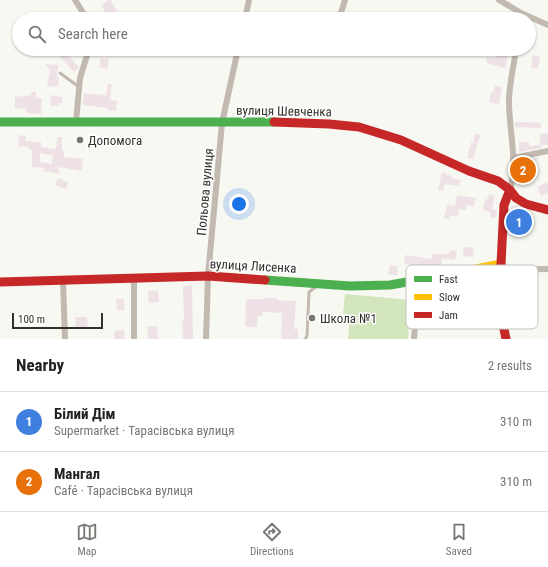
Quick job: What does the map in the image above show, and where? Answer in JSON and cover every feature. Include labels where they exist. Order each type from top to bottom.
[{"type":"street","points":[[75,0],[83,12]]},
{"type":"street","points":[[246,12],[249,0]]},
{"type":"street","points":[[341,12],[345,0]]},
{"type":"street","points":[[499,0],[516,12]]},
{"type":"street","points":[[536,20],[548,24]]},
{"type":"street","points":[[76,122],[79,87],[87,56]]},
{"type":"street","name":"Польова вулиця","points":[[206,339],[208,276],[222,122],[236,56]]},
{"type":"street","points":[[502,265],[504,205],[512,182],[514,158],[509,100],[515,56]]},
{"type":"street","name":"вулиця Шевченка","points":[[0,122],[274,122],[329,124],[359,128],[401,140],[469,171],[498,181],[510,190],[516,198],[526,204],[548,210]]},
{"type":"street","points":[[514,158],[548,151]]},
{"type":"street","points":[[538,269],[548,269]]},
{"type":"street","name":"вулиця Лисенка","points":[[0,282],[208,276],[350,286],[390,286],[406,283]]},
{"type":"street","points":[[134,278],[134,339]]},
{"type":"street","points":[[63,280],[65,339]]},
{"type":"street","points":[[414,339],[415,329]]},
{"type":"street","points":[[504,329],[506,339]]},
{"type":"lane","points":[[60,73],[79,87]]},
{"type":"lane","points":[[305,339],[307,336],[309,292],[320,284]]},
{"type":"green space","points":[[345,294],[406,300],[406,329],[409,329],[408,339],[348,339],[350,315],[343,314]]},
{"type":"building","points":[[111,0],[117,11],[105,12],[101,5]]},
{"type":"building","points":[[60,56],[69,56],[79,67],[74,72]]},
{"type":"building","points":[[496,56],[508,56],[505,68],[486,63],[487,57],[496,58]]},
{"type":"building","points":[[533,56],[540,56],[538,69],[531,68]]},
{"type":"building","points":[[101,58],[109,59],[107,69],[99,67]]},
{"type":"building","points":[[45,64],[59,65],[57,73],[59,78],[58,86],[47,86],[50,70]]},
{"type":"building","points":[[108,84],[112,84],[110,100],[117,101],[116,111],[107,110],[108,108],[82,105],[84,93],[106,95]]},
{"type":"building","points":[[495,85],[502,87],[499,104],[489,102],[491,92],[493,93]]},
{"type":"building","points":[[31,92],[36,92],[36,98],[42,98],[41,114],[26,113],[26,108],[15,109],[15,97],[31,95]]},
{"type":"building","points":[[51,95],[63,97],[62,103],[59,103],[59,106],[50,106]]},
{"type":"building","points":[[515,122],[541,123],[541,128],[515,127]]},
{"type":"building","points":[[548,133],[548,145],[540,145],[540,134]]},
{"type":"building","points":[[474,134],[480,134],[480,139],[473,159],[467,158],[471,142],[474,143]]},
{"type":"building","points":[[19,135],[26,136],[25,141],[41,142],[41,147],[56,149],[57,137],[62,137],[62,151],[64,151],[64,157],[83,159],[82,171],[59,167],[59,174],[43,171],[44,168],[32,167],[32,150],[29,150],[29,147],[18,146]],"holes":[[[40,153],[53,155],[52,164],[40,162]]]},
{"type":"building","points":[[519,142],[529,142],[529,146],[541,145],[541,148],[519,152]]},
{"type":"building","points":[[541,157],[522,172],[518,166],[526,160]]},
{"type":"building","points":[[442,172],[452,176],[452,178],[461,180],[459,186],[445,184],[443,191],[438,190]]},
{"type":"building","points":[[58,178],[68,182],[66,189],[55,185]]},
{"type":"building","points":[[548,182],[548,193],[541,196],[537,187]]},
{"type":"building","points":[[489,194],[495,195],[492,209],[497,210],[496,218],[490,218],[491,212],[483,210],[485,199],[487,200]]},
{"type":"building","points":[[457,195],[476,198],[474,206],[467,205],[466,210],[459,209],[458,217],[450,215],[449,219],[444,218],[447,205],[455,206]]},
{"type":"building","points":[[464,247],[474,248],[473,257],[463,256]]},
{"type":"building","points":[[450,250],[457,251],[455,260],[442,258],[442,265],[404,264],[405,255],[432,259],[432,254],[449,254]]},
{"type":"building","points":[[390,265],[398,266],[397,276],[388,274]]},
{"type":"building","points":[[192,285],[193,339],[183,339],[183,286]]},
{"type":"building","points":[[158,290],[159,302],[149,303],[148,291]]},
{"type":"building","points":[[265,298],[296,301],[294,329],[298,329],[298,339],[281,339],[282,313],[263,312],[262,316],[258,316],[257,327],[245,327],[246,299]]},
{"type":"building","points":[[116,299],[124,299],[125,310],[117,310]]},
{"type":"building","points":[[75,317],[87,317],[88,328],[76,329]]},
{"type":"building","points":[[147,326],[157,326],[158,339],[148,339]]},
{"type":"building","points":[[124,330],[125,339],[115,339],[114,331]]},
{"type":"traffic: fast","points":[[0,122],[274,122]]},
{"type":"traffic: fast","points":[[265,280],[350,286],[390,285],[406,282]]},
{"type":"traffic: slow","points":[[496,265],[501,264]]},
{"type":"traffic: jam","points":[[274,122],[329,124],[359,127],[401,140],[469,171],[498,181],[510,190],[516,198],[526,204],[548,210]]},
{"type":"traffic: jam","points":[[501,265],[504,205],[510,190]]},
{"type":"traffic: jam","points":[[0,282],[208,276],[265,280]]},
{"type":"traffic: jam","points":[[504,329],[506,339]]},
{"type":"place","name":"Допомога","points":[[80,140]]},
{"type":"place","name":"Мангал","points":[[523,170]]},
{"type":"place","name":"Білий Дім","points":[[519,222]]},
{"type":"place","name":"Школа №1","points":[[312,318]]}]
